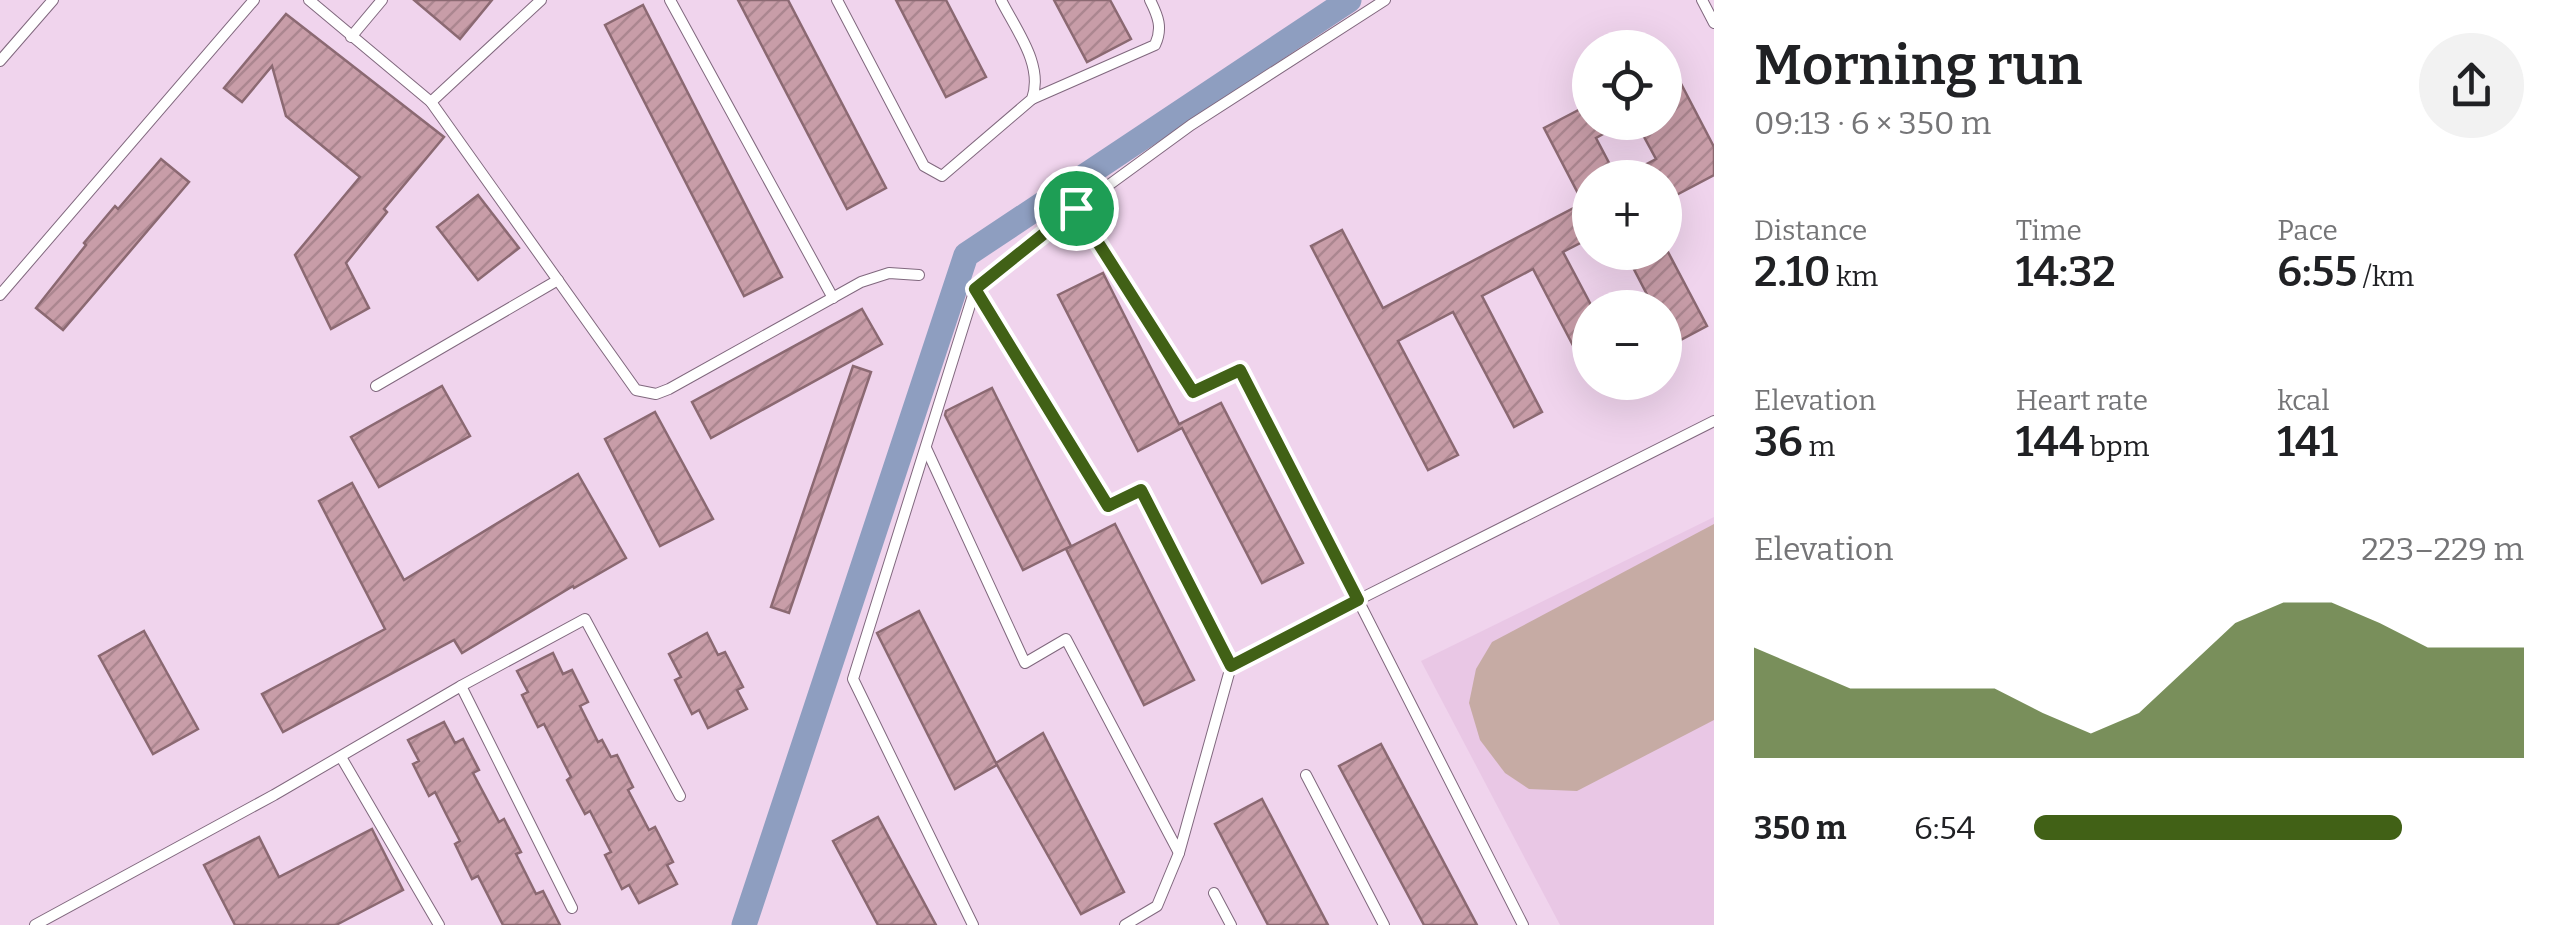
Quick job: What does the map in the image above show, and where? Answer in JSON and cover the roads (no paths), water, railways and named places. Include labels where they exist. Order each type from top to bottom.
[{"type":"lane","points":[[0,61],[54,0]]},
{"type":"lane","points":[[0,295],[254,0]]},
{"type":"lane","points":[[309,0],[432,102],[636,390],[656,394],[861,282],[889,273],[919,275]]},
{"type":"lane","points":[[351,37],[382,0]]},
{"type":"lane","points":[[432,102],[541,0]]},
{"type":"lane","points":[[670,0],[834,298]]},
{"type":"lane","points":[[837,0],[924,166],[942,176],[1032,100],[1155,45],[1160,34],[1158,16],[1150,0]]},
{"type":"lane","points":[[1000,0],[1032,60],[1037,86],[1032,100]]},
{"type":"lane","points":[[973,925],[852,679],[975,289],[1076,208],[1191,125],[1385,0]]},
{"type":"lane","points":[[1702,0],[1714,23]]},
{"type":"lane","points":[[1076,208],[1193,392],[1240,370],[1523,925]]},
{"type":"lane","points":[[376,386],[558,280]]},
{"type":"lane","points":[[975,289],[1108,506],[1141,490],[1231,666],[1179,852],[1156,906],[1125,925]]},
{"type":"lane","points":[[1231,666],[1714,421]]},
{"type":"lane","points":[[925,447],[1026,663],[1066,640],[1179,852]]},
{"type":"lane","points":[[35,925],[585,619],[680,796]]},
{"type":"lane","points":[[460,686],[572,908]]},
{"type":"lane","points":[[341,757],[439,925]]},
{"type":"lane","points":[[1306,776],[1384,925]]},
{"type":"lane","points":[[1214,893],[1231,925]]},
{"type":"waterway","points":[[744,925],[966,255],[1349,0]]}]
